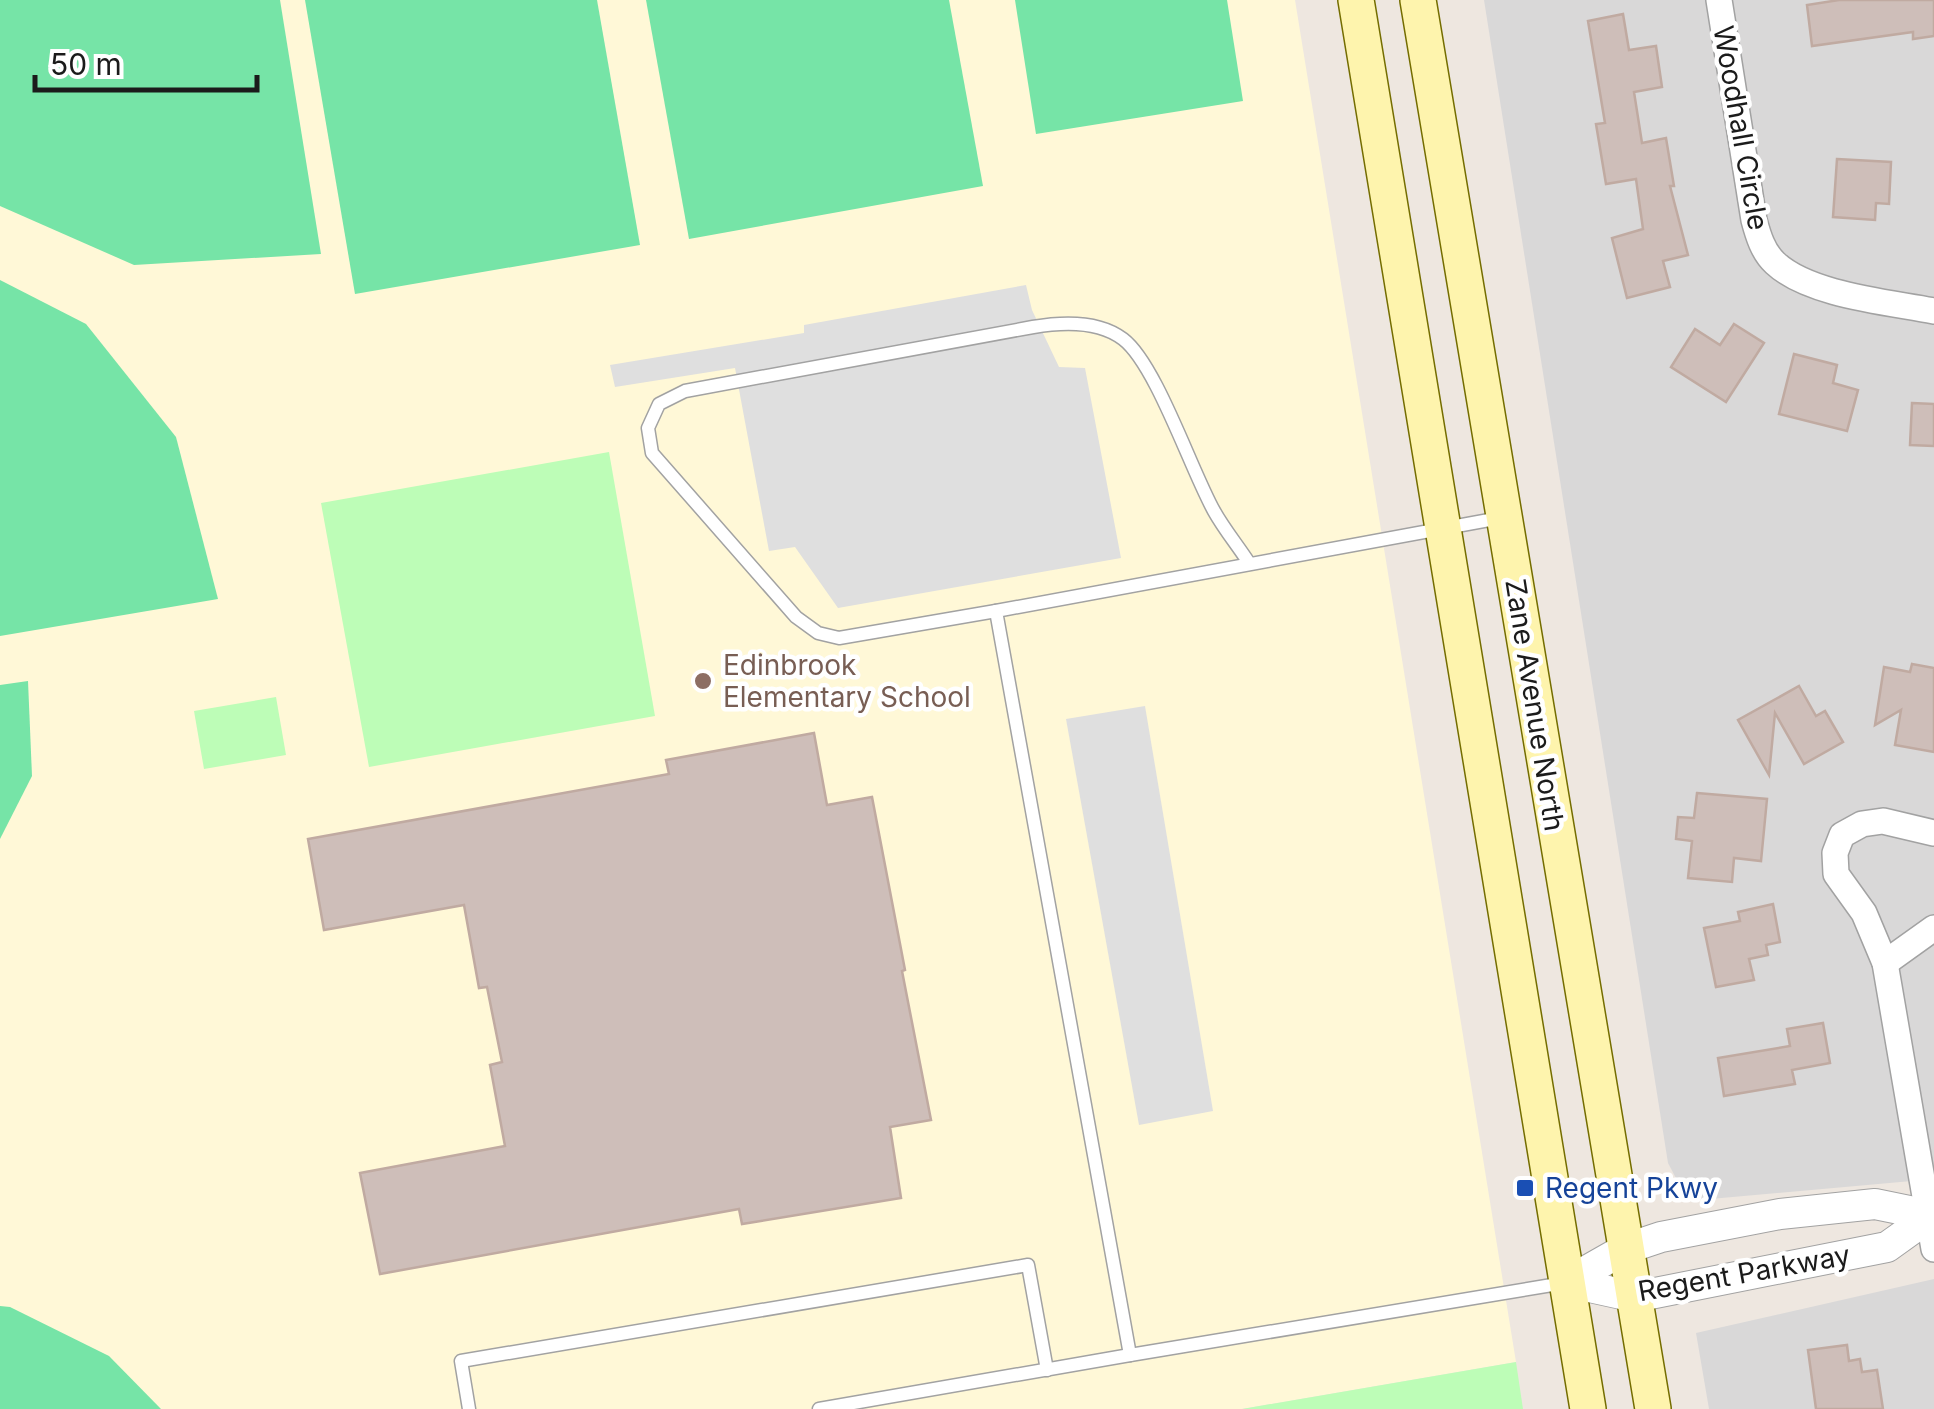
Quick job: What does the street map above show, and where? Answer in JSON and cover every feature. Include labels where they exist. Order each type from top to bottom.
[{"type":"main road","points":[[1356,0],[1588,1409]]},
{"type":"main road","name":"Zane Avenue North","points":[[1418,0],[1653,1409]]},
{"type":"street","name":"Woodhall Circle","points":[[1719,0],[1754,220],[1772,260],[1811,284],[1934,311]]},
{"type":"street","points":[[1934,833],[1883,822],[1862,824],[1842,834],[1835,853],[1836,874],[1864,913],[1885,963],[1934,1249]]},
{"type":"street","points":[[1885,963],[1934,928]]},
{"type":"street","name":"Regent Parkway","points":[[1567,1282],[1625,1248],[1660,1237],[1780,1214],[1875,1204],[1931,1216]]},
{"type":"street","name":"Regent Parkway","points":[[1567,1282],[1635,1297],[1887,1247],[1931,1216]]},
{"type":"lane","points":[[1249,563],[1214,512],[1143,362],[1124,340],[1096,326],[1043,325],[686,391],[659,404],[648,428],[652,453],[796,617],[818,632],[839,638],[1504,517]]},
{"type":"lane","points":[[996,611],[1130,1356]]},
{"type":"lane","points":[[469,1409],[460,1362],[1028,1265],[1048,1370]]},
{"type":"lane","points":[[819,1409],[1567,1282]]},
{"type":"shaded area","name":"Edinbrook Elementary School","points":[[0,0],[1295,0],[1516,1362],[1242,1409],[0,1409]]},
{"type":"shaded area","points":[[1484,0],[1934,0],[1934,1179],[1688,1201],[1668,1163]]},
{"type":"shaded area","points":[[1026,285],[1032,310],[1059,367],[1085,368],[1121,558],[838,608],[795,547],[769,551],[735,368],[615,387],[610,365],[804,333],[804,325]]},
{"type":"shaded area","points":[[1145,706],[1213,1111],[1139,1125],[1066,719]]},
{"type":"shaded area","points":[[1934,1279],[1934,1409],[1709,1409],[1696,1333]]},
{"type":"green space","points":[[0,0],[280,0],[321,254],[134,265],[0,206]]},
{"type":"green space","points":[[305,0],[597,0],[640,245],[355,294]]},
{"type":"green space","points":[[646,0],[949,0],[983,186],[689,239]]},
{"type":"green space","points":[[1015,0],[1227,0],[1243,101],[1036,134]]},
{"type":"green space","points":[[0,280],[86,324],[176,437],[218,599],[0,636]]},
{"type":"green space","points":[[609,452],[655,716],[369,767],[321,503]]},
{"type":"green space","points":[[28,681],[32,776],[0,839],[0,685]]},
{"type":"green space","points":[[276,697],[286,755],[204,769],[194,711]]},
{"type":"green space","points":[[0,1306],[10,1307],[109,1356],[161,1409],[0,1409]]},
{"type":"green space","points":[[1516,1362],[1523,1409],[1242,1409]]},
{"type":"building","points":[[1839,0],[1934,0],[1934,36],[1913,39],[1913,32],[1812,46],[1807,5]]},
{"type":"building","points":[[1623,14],[1629,50],[1656,46],[1662,87],[1634,92],[1642,143],[1666,138],[1674,186],[1670,186],[1688,255],[1663,261],[1670,287],[1627,298],[1612,238],[1643,229],[1636,179],[1606,184],[1596,124],[1605,123],[1588,21]]},
{"type":"building","points":[[1837,159],[1891,162],[1889,204],[1876,203],[1875,220],[1833,217]]},
{"type":"building","points":[[1734,324],[1764,343],[1726,402],[1671,367],[1695,329],[1720,345]]},
{"type":"building","points":[[1794,354],[1837,365],[1833,383],[1858,390],[1847,431],[1779,414]]},
{"type":"building","points":[[1912,403],[1934,404],[1934,446],[1910,445]]},
{"type":"building","points":[[1912,664],[1934,668],[1934,752],[1895,745],[1901,710],[1875,725],[1884,667],[1910,672]]},
{"type":"building","points":[[1799,686],[1816,716],[1825,711],[1843,742],[1804,764],[1775,713],[1769,775],[1738,720]]},
{"type":"building","points":[[814,733],[827,805],[872,797],[905,970],[902,971],[931,1120],[890,1127],[901,1198],[742,1224],[739,1209],[380,1274],[360,1173],[505,1146],[490,1065],[502,1062],[487,987],[479,988],[464,905],[324,930],[308,839],[669,774],[666,760]]},
{"type":"building","points":[[1697,793],[1767,799],[1761,861],[1734,858],[1732,882],[1688,878],[1692,841],[1676,839],[1678,817],[1694,818]]},
{"type":"building","points":[[1773,904],[1780,942],[1766,945],[1768,955],[1749,959],[1754,980],[1716,987],[1704,928],[1740,921],[1738,912]]},
{"type":"building","points":[[1823,1023],[1830,1063],[1792,1070],[1795,1084],[1724,1096],[1718,1058],[1790,1046],[1787,1029]]},
{"type":"building","points":[[1847,1345],[1849,1361],[1860,1359],[1862,1372],[1877,1370],[1883,1409],[1816,1409],[1808,1350]]},
{"type":"place","name":"Edinbrook Elementary School","points":[[703,681]]},
{"type":"place","name":"Regent Pkwy","points":[[1525,1188]]}]
